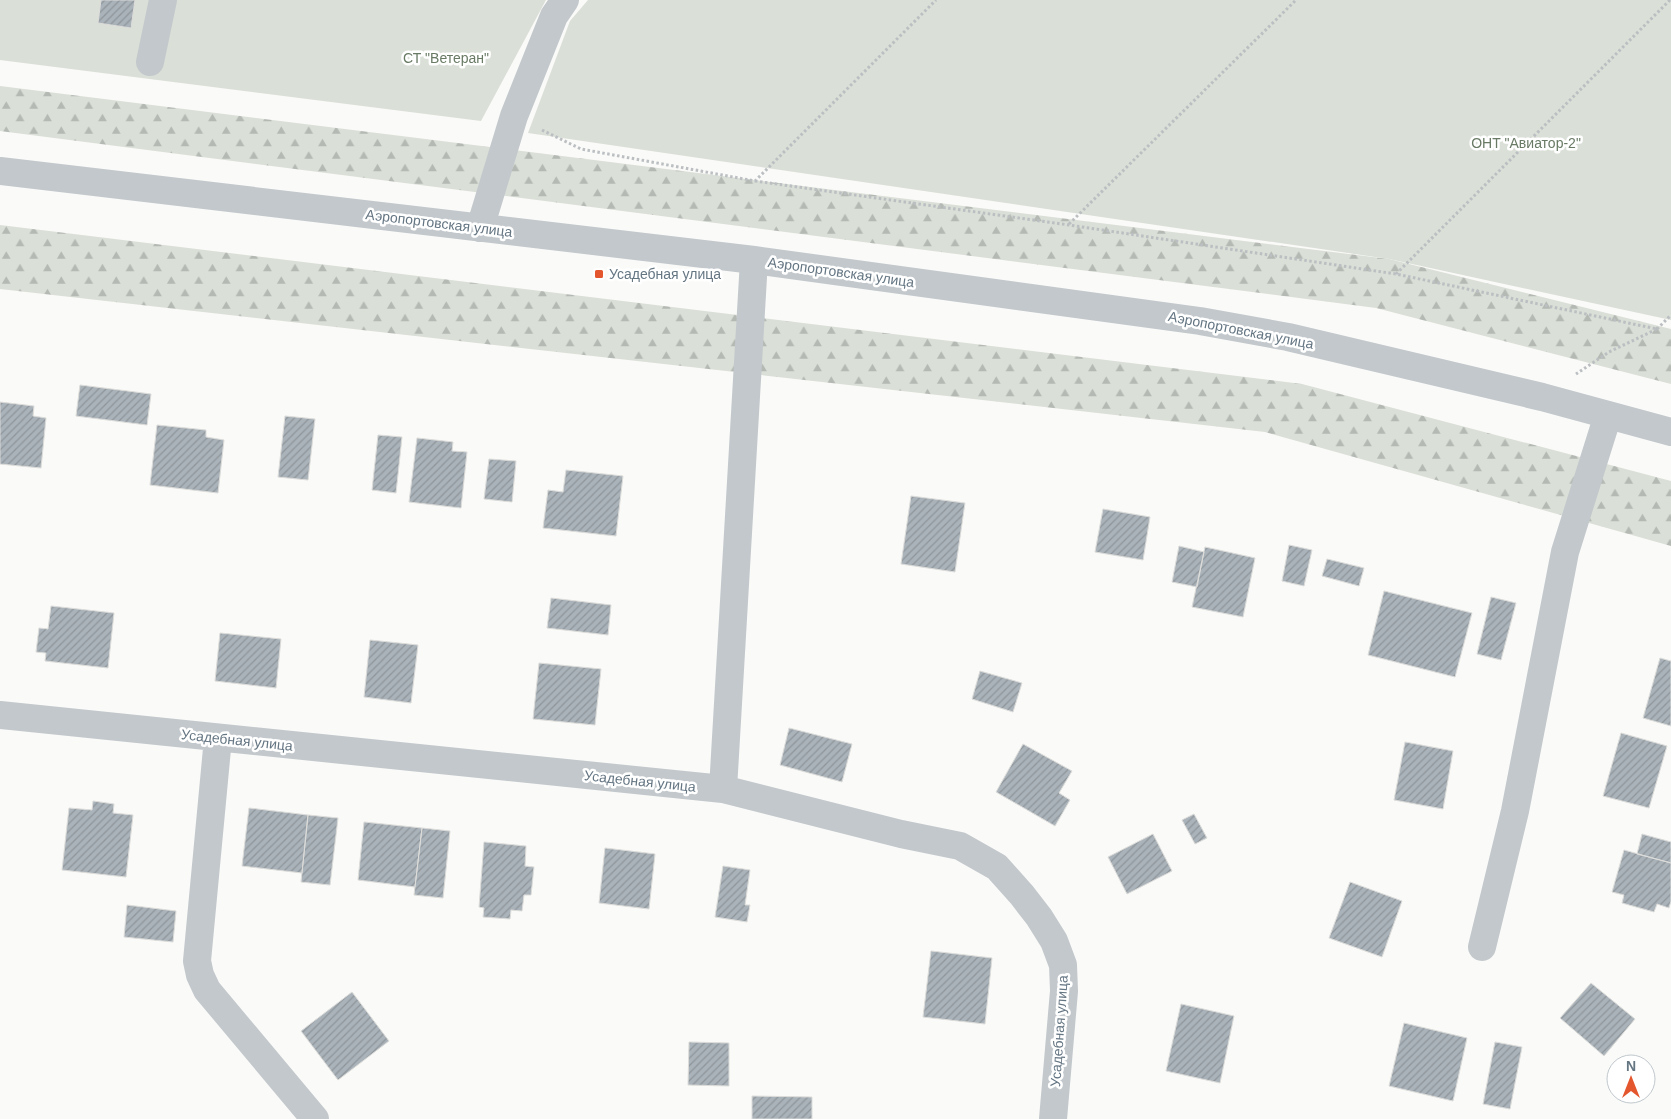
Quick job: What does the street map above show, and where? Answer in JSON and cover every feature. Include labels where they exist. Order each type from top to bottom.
[{"type":"street","points":[[150,62],[163,0]]},
{"type":"street","points":[[480,228],[514,116],[554,16],[565,0]]},
{"type":"street","name":"Аэропортовская улица","points":[[0,171],[754,260],[1200,321],[1288,337],[1542,397],[1671,432]]},
{"type":"street","points":[[723,789],[754,260]]},
{"type":"street","points":[[1482,947],[1515,811],[1565,552],[1608,415]]},
{"type":"street","name":"Усадебная улица","points":[[0,714],[723,789],[901,834],[960,846],[997,867],[1039,916],[1054,941],[1063,965],[1064,991],[1053,1119]]},
{"type":"street","points":[[218,738],[197,961],[200,975],[208,990],[314,1119]]},
{"type":"path","points":[[755,181],[936,0]]},
{"type":"path","points":[[1069,224],[1296,0]]},
{"type":"path","points":[[1396,274],[1670,0]]},
{"type":"path","points":[[514,116],[581,149],[755,181],[1069,224],[1396,274],[1657,329]]},
{"type":"path","points":[[1542,397],[1609,352],[1657,329],[1671,315]]},
{"type":"green space","name":"СТ \"Ветеран\"","points":[[0,0],[546,0],[481,121],[0,60]]},
{"type":"green space","name":"ОНТ \"Авиатор-2\"","points":[[588,0],[1671,0],[1671,320],[1389,259],[528,133],[570,21]]},
{"type":"green space","points":[[0,86],[1389,259],[1671,329],[1671,384],[1376,308],[0,131]]},
{"type":"green space","points":[[0,225],[1302,384],[1671,481],[1671,546],[1265,432],[0,289]]},
{"type":"building","points":[[101,0],[135,0],[131,28],[98,23]]},
{"type":"building","points":[[80,385],[151,394],[147,425],[76,416]]},
{"type":"building","points":[[0,402],[34,406],[33,416],[46,418],[41,468],[0,464]]},
{"type":"building","points":[[285,416],[315,419],[308,480],[278,477]]},
{"type":"building","points":[[157,425],[206,430],[206,437],[224,440],[218,493],[150,485]]},
{"type":"building","points":[[378,435],[402,437],[396,493],[372,490]]},
{"type":"building","points":[[417,438],[453,442],[452,451],[467,452],[461,508],[409,502]]},
{"type":"building","points":[[489,459],[516,461],[512,502],[484,499]]},
{"type":"building","points":[[566,470],[623,476],[616,536],[543,528],[548,490],[563,492]]},
{"type":"building","points":[[911,496],[965,503],[955,572],[901,564]]},
{"type":"building","points":[[1103,509],[1150,517],[1143,560],[1095,552]]},
{"type":"building","points":[[1289,545],[1312,550],[1304,586],[1282,581]]},
{"type":"building","points":[[1179,546],[1204,552],[1197,587],[1172,582]]},
{"type":"building","points":[[1205,547],[1255,558],[1243,617],[1192,607]]},
{"type":"building","points":[[1327,559],[1364,568],[1359,586],[1322,576]]},
{"type":"building","points":[[1384,591],[1472,613],[1455,677],[1368,655]]},
{"type":"building","points":[[1491,597],[1516,603],[1501,660],[1477,654]]},
{"type":"building","points":[[551,598],[611,605],[608,635],[547,628]]},
{"type":"building","points":[[51,606],[114,613],[108,668],[45,661],[46,653],[36,652],[39,628],[48,629]]},
{"type":"building","points":[[220,633],[281,639],[276,688],[215,681]]},
{"type":"building","points":[[370,640],[418,645],[411,703],[364,697]]},
{"type":"building","points":[[1660,658],[1671,661],[1671,726],[1643,718]]},
{"type":"building","points":[[539,663],[601,669],[595,725],[533,719]]},
{"type":"building","points":[[980,671],[1022,683],[1013,712],[972,699]]},
{"type":"building","points":[[789,728],[852,744],[842,782],[780,765]]},
{"type":"building","points":[[1621,733],[1667,746],[1649,808],[1603,796]]},
{"type":"building","points":[[1405,742],[1453,751],[1443,809],[1394,800]]},
{"type":"building","points":[[1023,744],[1072,771],[1059,793],[1070,800],[1055,826],[996,792]]},
{"type":"building","points":[[93,801],[114,804],[113,813],[133,815],[126,877],[62,870],[69,808],[92,810]]},
{"type":"building","points":[[249,808],[308,815],[302,873],[242,866]]},
{"type":"building","points":[[1194,814],[1207,838],[1195,844],[1182,820]]},
{"type":"building","points":[[308,815],[338,818],[330,885],[301,882]]},
{"type":"building","points":[[364,822],[422,828],[415,887],[358,880]]},
{"type":"building","points":[[422,828],[450,831],[443,898],[414,895]]},
{"type":"building","points":[[1153,834],[1172,871],[1127,894],[1108,857]]},
{"type":"building","points":[[1642,834],[1671,842],[1671,863],[1637,854]]},
{"type":"building","points":[[484,842],[526,846],[525,866],[534,867],[531,895],[524,895],[522,911],[511,910],[510,919],[483,917],[484,908],[479,907]]},
{"type":"building","points":[[605,848],[655,854],[649,909],[599,903]]},
{"type":"building","points":[[1624,850],[1671,863],[1671,901],[1669,908],[1657,904],[1654,912],[1622,903],[1624,895],[1612,892]]},
{"type":"building","points":[[723,866],[750,870],[745,905],[750,905],[747,922],[715,917]]},
{"type":"building","points":[[1350,882],[1402,901],[1382,957],[1329,938]]},
{"type":"building","points":[[127,905],[176,911],[173,942],[124,937]]},
{"type":"building","points":[[931,951],[992,958],[985,1024],[923,1017]]},
{"type":"building","points":[[1591,983],[1635,1019],[1604,1056],[1560,1018]]},
{"type":"building","points":[[352,992],[389,1041],[338,1080],[301,1031]]},
{"type":"building","points":[[1181,1004],[1234,1016],[1220,1083],[1166,1071]]},
{"type":"building","points":[[1404,1023],[1467,1038],[1453,1101],[1389,1086]]},
{"type":"building","points":[[689,1042],[729,1043],[729,1086],[688,1085]]},
{"type":"building","points":[[1495,1042],[1522,1047],[1510,1109],[1483,1104]]},
{"type":"building","points":[[752,1096],[812,1097],[812,1119],[752,1119]]},
{"type":"place","name":"Усадебная улица","points":[[599,274]]}]
